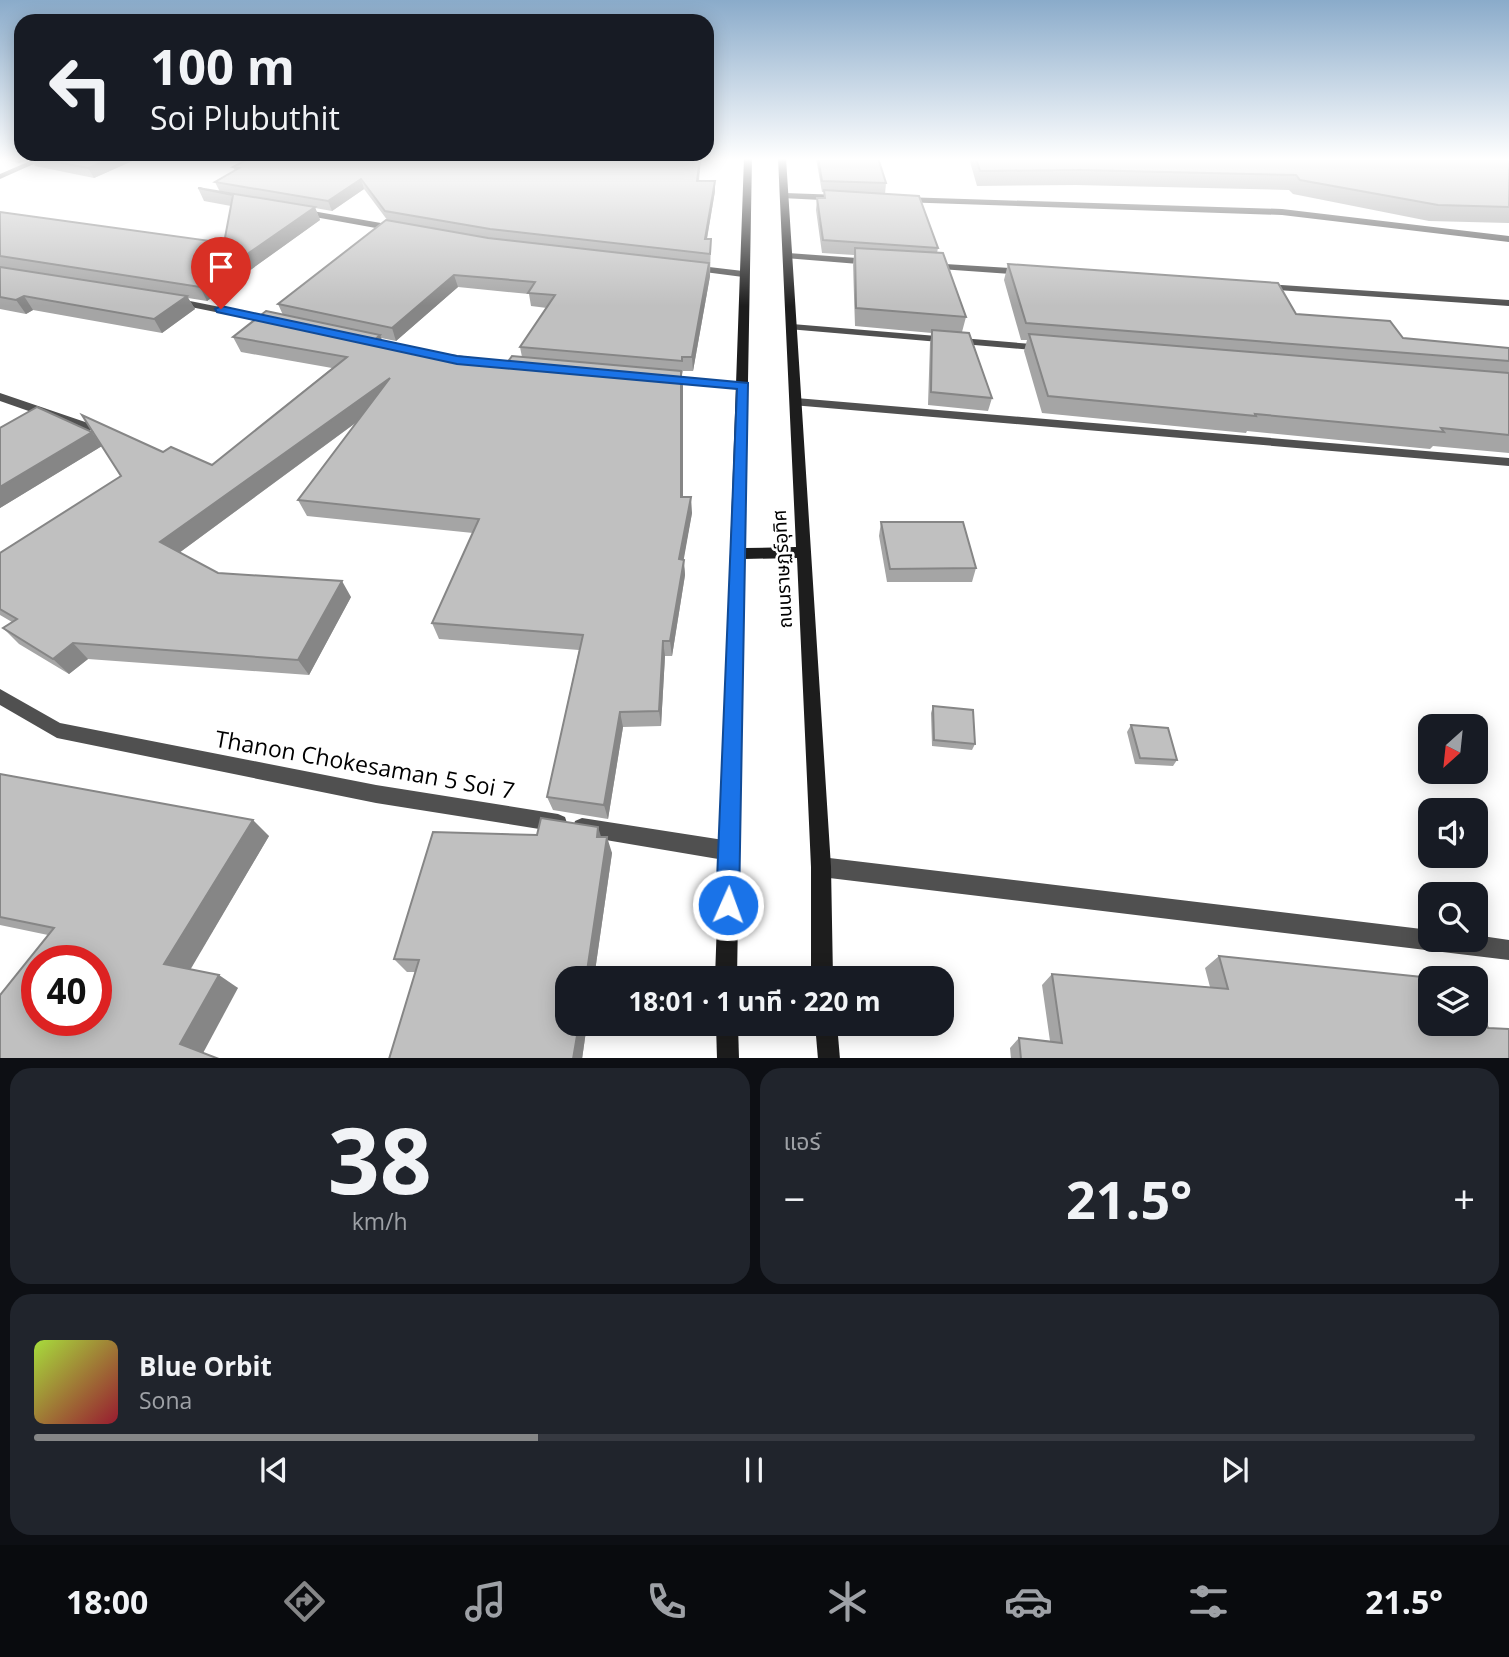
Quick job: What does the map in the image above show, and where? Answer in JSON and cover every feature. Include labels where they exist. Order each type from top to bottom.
[{"type":"street","name":"ถนนราษฏร์อุทิศ","points":[[726,966],[746,207]]},
{"type":"street","name":"ถนนราษฏร์อุทิศ","points":[[786,207],[821,867],[821,966]]},
{"type":"street","points":[[1133,207],[1282,212],[1509,239]]},
{"type":"street","points":[[292,210],[412,231]]},
{"type":"street","points":[[788,256],[885,263]]},
{"type":"street","points":[[913,264],[1038,273]]},
{"type":"street","points":[[677,266],[743,274]]},
{"type":"street","points":[[1259,287],[1509,303]]},
{"type":"street","points":[[156,298],[292,325]]},
{"type":"street","points":[[792,327],[1054,348]]},
{"type":"street","points":[[356,339],[432,355]]},
{"type":"street","points":[[648,377],[743,386]]},
{"type":"street","points":[[0,397],[87,427]]},
{"type":"street","points":[[796,402],[1509,461]]},
{"type":"street","points":[[738,554],[803,552]]},
{"type":"street","name":"Thanon Chokesaman 5 Soi 7","points":[[0,696],[57,730],[376,794],[730,850]]},
{"type":"street","points":[[821,867],[1509,950]]},
{"type":"street","points":[[727,1036],[728,1058]]},
{"type":"street","points":[[828,1036],[830,1058]]},
{"type":"building","points":[[231,207],[314,207],[200,287],[0,256],[0,212],[224,243]]},
{"type":"building","points":[[382,207],[710,207],[705,239],[711,239],[710,254],[490,229],[385,211]]},
{"type":"building","points":[[818,207],[923,207],[938,248],[823,240]]},
{"type":"building","points":[[386,220],[488,238],[709,263],[692,357],[682,357],[682,361],[520,347],[555,295],[528,293],[535,282],[454,275],[392,328],[278,304]]},
{"type":"building","points":[[855,248],[943,253],[966,317],[856,308]]},
{"type":"building","points":[[1008,264],[1278,283],[1296,314],[1390,321],[1403,338],[1509,348],[1509,361],[1026,323]]},
{"type":"building","points":[[0,267],[187,296],[154,319],[24,296],[16,300],[0,297]]},
{"type":"building","points":[[266,311],[380,335],[370,344],[507,363],[512,356],[681,371],[681,497],[691,497],[679,559],[684,560],[670,641],[663,641],[659,711],[620,712],[604,805],[547,797],[583,635],[432,623],[479,519],[298,500],[390,378],[160,542],[218,573],[342,581],[298,660],[73,643],[53,659],[3,628],[17,619],[0,609],[0,553],[121,476],[82,415],[163,452],[171,447],[212,465],[347,357],[233,337]]},
{"type":"building","points":[[932,330],[969,333],[992,398],[931,392]]},
{"type":"building","points":[[1029,334],[1509,373],[1509,435],[1441,428],[1444,432],[1048,396]]},
{"type":"building","points":[[37,407],[92,432],[0,487],[0,428]]},
{"type":"building","points":[[881,522],[963,522],[976,568],[890,569]]},
{"type":"building","points":[[933,706],[973,710],[975,744],[934,740]]},
{"type":"building","points":[[1131,725],[1168,728],[1177,760],[1140,758]]},
{"type":"building","points":[[0,774],[253,820],[164,964],[219,975],[180,1044],[216,1058],[0,1058],[0,995],[21,969],[21,1036],[112,1036],[112,945],[40,945],[54,928],[0,917]]},
{"type":"building","points":[[541,818],[598,827],[597,837],[607,837],[588,966],[555,966],[555,1036],[577,1036],[573,1058],[389,1058],[419,960],[394,959],[433,832],[537,835]]},
{"type":"building","points":[[1219,956],[1418,977],[1418,1036],[1488,1036],[1488,1028],[1509,1029],[1509,1058],[1021,1058],[1019,1038],[1062,1043],[1052,974],[1228,989]]},
{"type":"route","points":[[221,309],[457,360],[743,386],[728,905]]}]
